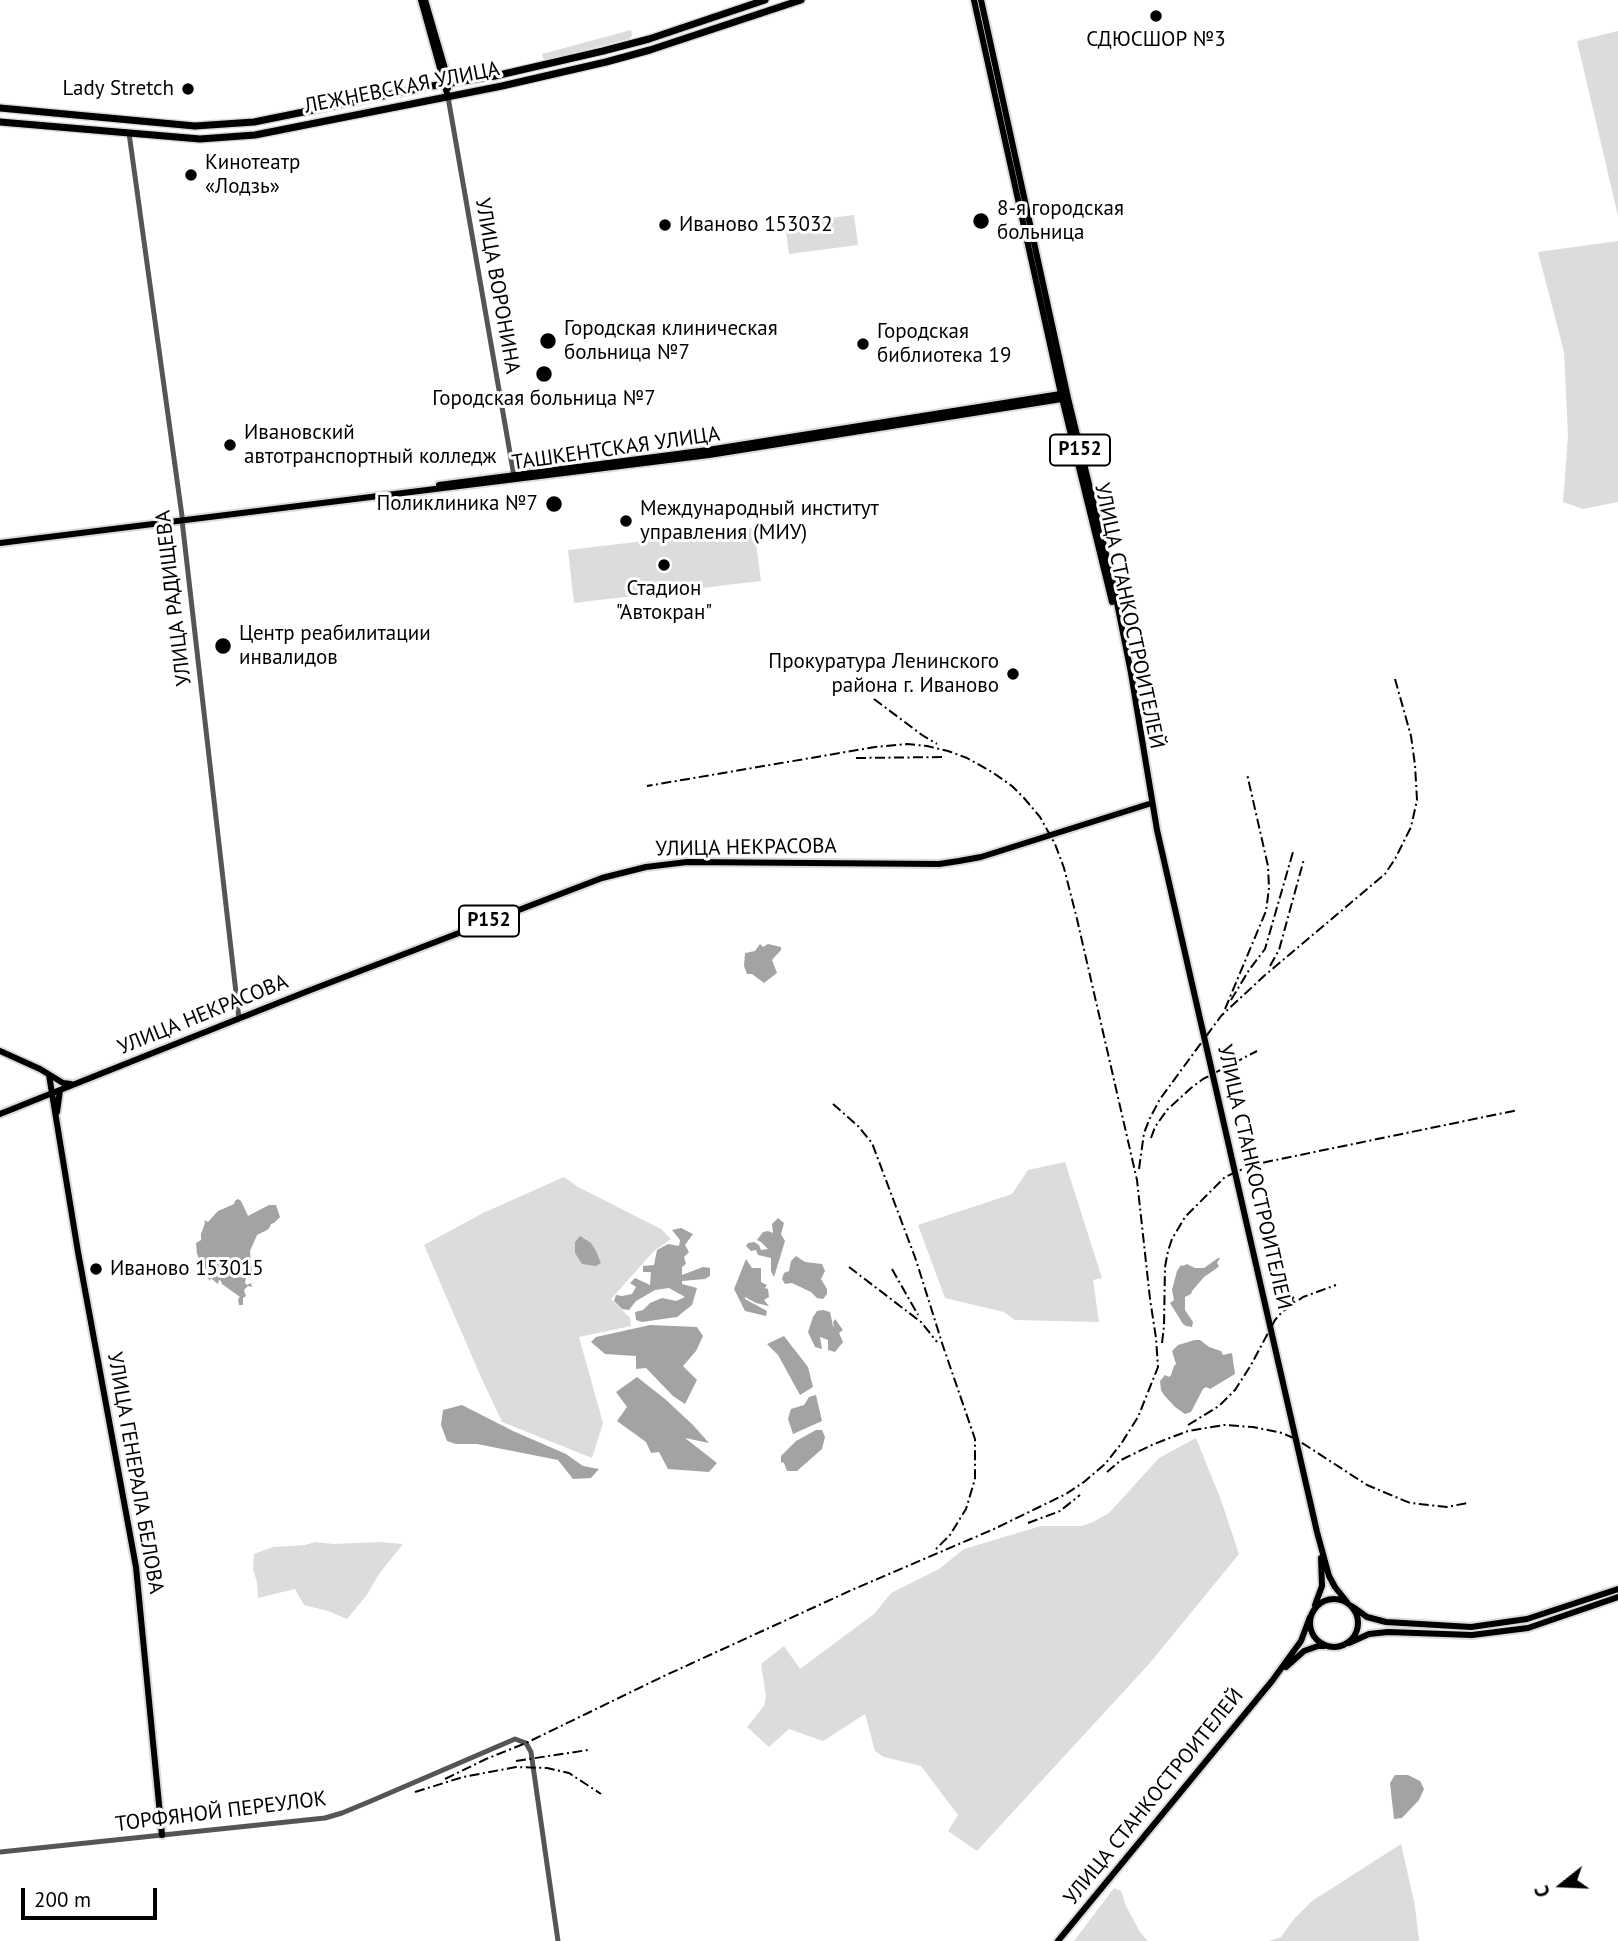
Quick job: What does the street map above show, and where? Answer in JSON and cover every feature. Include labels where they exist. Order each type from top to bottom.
[{"type":"highway","name":"ЛЕЖНЕВСКАЯ УЛИЦА","points":[[0,108],[186,125],[223,125],[254,121],[495,76],[603,51],[649,39],[765,0]]},
{"type":"highway","name":"ЛЕЖНЕВСКАЯ УЛИЦА","points":[[0,122],[200,139],[239,137],[447,97],[627,57],[801,0]]},
{"type":"main road","points":[[423,0],[446,84],[447,97]]},
{"type":"main road","name":"УЛИЦА СТАНКОСТРОИТЕЛЕЙ","points":[[974,0],[1111,595],[1150,803],[1317,1532],[1329,1576],[1350,1604]]},
{"type":"main road","name":"УЛИЦА СТАНКОСТРОИТЕЛЕЙ","points":[[981,0],[1065,396]]},
{"type":"main road","name":"ТАШКЕНТСКАЯ УЛИЦА","points":[[0,542],[514,478],[1065,396]]},
{"type":"main road","name":"УЛИЦА НЕКРАСОВА","points":[[0,1115],[602,878],[646,867],[687,862],[939,864],[992,854],[1150,803]]},
{"type":"main road","points":[[0,1051],[63,1083],[76,1084]]},
{"type":"main road","points":[[49,1075],[60,1090]]},
{"type":"main road","name":"УЛИЦА ГЕНЕРАЛА БЕЛОВА","points":[[49,1075],[78,1252],[136,1567],[162,1835]]},
{"type":"main road","name":"УЛИЦА ГЕНЕРАЛА БЕЛОВА","points":[[56,1119],[60,1090]]},
{"type":"main road","name":"УЛИЦА СТАНКОСТРОИТЕЛЕЙ","points":[[1058,1941],[1301,1641],[1320,1594],[1323,1579],[1317,1532]]},
{"type":"main road","points":[[1618,1589],[1527,1619],[1471,1627],[1386,1622],[1367,1617],[1339,1599],[1331,1599],[1323,1601],[1311,1614],[1311,1631],[1315,1638],[1326,1646],[1341,1646],[1369,1634],[1388,1632],[1472,1635],[1528,1628],[1618,1597]]},
{"type":"main road","points":[[1349,1643],[1359,1622],[1350,1604]]},
{"type":"main road","name":"УЛИЦА СТАНКОСТРОИТЕЛЕЙ","points":[[1276,1675],[1304,1651],[1326,1646]]},
{"type":"street","name":"УЛИЦА ВОРОНИНА","points":[[447,97],[514,478]]},
{"type":"street","name":"УЛИЦА РАДИЩЕВА","points":[[129,133],[182,518],[239,1019]]},
{"type":"street","name":"ТОРФЯНОЙ ПЕРЕУЛОК","points":[[0,1852],[308,1821],[372,1801],[515,1739],[526,1743],[531,1752],[558,1941]]},
{"type":"shaded area","points":[[631,30],[632,36],[629,39],[546,60],[543,58],[542,54]]},
{"type":"shaded area","points":[[1618,31],[1618,216],[1577,41]]},
{"type":"shaded area","points":[[854,215],[858,245],[789,254],[785,224]]},
{"type":"shaded area","points":[[1618,241],[1618,502],[1583,509],[1563,502],[1568,436],[1564,352],[1538,252]]},
{"type":"shaded area","name":"Стадион \"Автокран\"","points":[[754,528],[761,581],[574,603],[568,550]]},
{"type":"shaded area","points":[[760,944],[763,947],[768,944],[781,947],[772,960],[777,973],[764,983],[752,974],[747,974],[744,966],[745,953],[755,951]]},
{"type":"shaded area","points":[[1065,1162],[1102,1278],[1093,1280],[1099,1322],[1015,1320],[1004,1312],[945,1298],[918,1225],[1012,1194],[1028,1170]]},
{"type":"shaded area","points":[[564,1177],[578,1187],[661,1229],[671,1239],[654,1251],[611,1299],[630,1318],[631,1326],[579,1337],[603,1423],[592,1458],[502,1422],[424,1245],[483,1213]]},
{"type":"shaded area","points":[[238,1199],[248,1216],[269,1205],[276,1205],[280,1217],[267,1230],[257,1235],[250,1251],[252,1275],[247,1272],[245,1283],[251,1283],[252,1287],[248,1286],[244,1290],[246,1296],[243,1298],[243,1305],[239,1305],[240,1297],[221,1281],[219,1280],[218,1284],[211,1278],[210,1281],[207,1269],[204,1269],[197,1254],[196,1243],[201,1240],[204,1220],[208,1222],[218,1211],[234,1204]]},
{"type":"shaded area","points":[[778,1218],[784,1223],[781,1234],[785,1241],[774,1277],[771,1258],[758,1255],[756,1250],[751,1251],[746,1246],[754,1242],[761,1250],[768,1249],[757,1240],[763,1232],[773,1233],[772,1224]]},
{"type":"shaded area","points":[[681,1228],[693,1234],[685,1245],[689,1252],[684,1257],[686,1264],[682,1267],[682,1275],[703,1267],[710,1268],[710,1276],[682,1281],[682,1284],[697,1288],[692,1305],[677,1317],[642,1322],[636,1320],[635,1312],[643,1310],[650,1303],[662,1298],[676,1301],[685,1297],[669,1288],[655,1290],[636,1301],[629,1310],[622,1309],[614,1301],[616,1295],[632,1294],[636,1287],[630,1283],[635,1278],[650,1285],[651,1272],[643,1272],[643,1266],[654,1265],[657,1250],[668,1244],[679,1246],[680,1240],[672,1230]]},
{"type":"shaded area","points":[[580,1236],[591,1243],[601,1263],[596,1266],[582,1264],[575,1253],[575,1242]]},
{"type":"shaded area","points":[[796,1256],[805,1262],[822,1264],[825,1271],[821,1279],[827,1289],[823,1299],[792,1283],[785,1284],[782,1279],[784,1273],[789,1271],[791,1261]]},
{"type":"shaded area","points":[[1218,1258],[1219,1266],[1185,1297],[1185,1310],[1193,1322],[1192,1327],[1186,1326],[1170,1303],[1174,1300],[1172,1290],[1177,1271],[1181,1265],[1187,1264],[1204,1268]]},
{"type":"shaded area","points":[[746,1259],[752,1268],[761,1268],[761,1282],[767,1285],[765,1288],[768,1289],[769,1297],[764,1300],[769,1306],[745,1299],[767,1311],[766,1316],[745,1311],[734,1289]]},
{"type":"shaded area","points":[[817,1311],[830,1312],[834,1327],[835,1319],[843,1330],[839,1333],[843,1342],[835,1352],[828,1350],[828,1340],[820,1337],[822,1349],[815,1347],[808,1332]]},
{"type":"shaded area","points":[[650,1325],[697,1327],[703,1336],[696,1351],[683,1366],[697,1380],[685,1404],[673,1396],[646,1368],[636,1369],[636,1356],[605,1354],[591,1342],[596,1337]]},
{"type":"shaded area","points":[[784,1336],[808,1367],[813,1387],[800,1395],[778,1355],[767,1344]]},
{"type":"shaded area","points":[[1195,1340],[1221,1351],[1223,1355],[1232,1353],[1235,1374],[1210,1389],[1203,1389],[1191,1412],[1185,1414],[1164,1395],[1160,1381],[1165,1375],[1171,1375],[1176,1364],[1172,1351],[1178,1345]]},
{"type":"shaded area","points":[[637,1377],[665,1399],[709,1443],[685,1438],[717,1463],[709,1472],[668,1469],[659,1452],[651,1453],[646,1442],[617,1421],[627,1407],[616,1392]]},
{"type":"shaded area","points":[[816,1395],[822,1421],[793,1434],[788,1419],[791,1409],[804,1405],[809,1397]]},
{"type":"shaded area","points":[[462,1405],[566,1454],[583,1466],[599,1469],[591,1478],[573,1479],[558,1460],[477,1444],[447,1441],[441,1425],[443,1410]]},
{"type":"shaded area","points":[[816,1430],[822,1430],[825,1437],[822,1449],[797,1471],[787,1471],[781,1462],[781,1456],[796,1441]]},
{"type":"shaded area","points":[[1196,1438],[1239,1554],[1149,1664],[977,1851],[948,1831],[958,1815],[921,1766],[884,1757],[875,1751],[865,1714],[823,1741],[789,1729],[769,1747],[747,1727],[764,1706],[766,1696],[761,1664],[784,1646],[800,1669],[874,1614],[891,1593],[939,1569],[964,1549],[1041,1526],[1082,1526],[1093,1522],[1109,1513],[1159,1458]]},
{"type":"shaded area","points":[[315,1542],[403,1544],[347,1619],[304,1605],[295,1589],[258,1598],[253,1568],[254,1554],[273,1547]]},
{"type":"shaded area","points":[[1395,1775],[1408,1775],[1420,1781],[1424,1789],[1419,1800],[1402,1818],[1394,1819],[1390,1783]]},
{"type":"shaded area","points":[[1401,1844],[1415,1906],[1419,1941],[1269,1941],[1281,1937],[1312,1901]]},
{"type":"shaded area","points":[[1114,1888],[1121,1891],[1140,1932],[1148,1941],[1074,1941]]},
{"type":"railway","points":[[1139,1169],[1144,1133],[1160,1099],[1221,1016],[1385,874],[1395,859],[1411,827],[1417,800],[1411,736],[1395,679]]},
{"type":"railway","points":[[874,699],[937,744]]},
{"type":"railway","points":[[445,1779],[664,1676],[854,1589],[994,1529],[1066,1494],[1105,1464],[1121,1444],[1138,1417],[1158,1367],[1137,1180],[1077,919],[1055,844],[1040,817],[1024,798],[1012,786],[967,758],[927,746],[907,744],[875,747],[647,786]]},
{"type":"railway","points":[[856,758],[943,757]]},
{"type":"railway","points":[[1225,1009],[1266,911],[1269,888],[1268,866],[1247,774]]},
{"type":"railway","points":[[1231,1000],[1265,949],[1293,852]]},
{"type":"railway","points":[[1270,966],[1279,950],[1304,859]]},
{"type":"railway","points":[[1151,1138],[1167,1110],[1191,1088],[1257,1051]]},
{"type":"railway","points":[[833,1104],[858,1126],[872,1143],[916,1260],[975,1439],[975,1479],[966,1509],[950,1535],[934,1551]]},
{"type":"railway","points":[[1162,1343],[1165,1267],[1172,1239],[1185,1217],[1225,1177],[1266,1162],[1518,1110]]},
{"type":"railway","points":[[849,1267],[921,1322],[937,1342]]},
{"type":"railway","points":[[892,1269],[918,1315]]},
{"type":"railway","points":[[1188,1425],[1219,1406],[1235,1390],[1282,1312],[1303,1297],[1336,1285]]},
{"type":"railway","points":[[1107,1472],[1121,1460],[1188,1431],[1224,1425],[1253,1427],[1296,1439],[1367,1485],[1410,1503],[1447,1507],[1467,1503]]},
{"type":"railway","points":[[1028,1523],[1060,1511],[1080,1495]]},
{"type":"railway","points":[[516,1761],[588,1750]]},
{"type":"railway","points":[[415,1792],[463,1777],[516,1767],[547,1768],[569,1773],[601,1794]]},
{"type":"place","name":"СДЮСШОР №3","points":[[1156,16]]},
{"type":"place","name":"Lady Stretch","points":[[188,89]]},
{"type":"place","name":"Кинотеатр «Лодзь»","points":[[191,175]]},
{"type":"place","name":"8-я городская больница","points":[[981,221]]},
{"type":"place","name":"Иваново 153032","points":[[665,225]]},
{"type":"place","name":"Городская клиническая больница №7","points":[[548,341]]},
{"type":"place","name":"Городская библиотека 19","points":[[863,344]]},
{"type":"place","name":"Городская больница №7","points":[[544,374]]},
{"type":"place","name":"Ивановский автотранспортный колледж","points":[[230,445]]},
{"type":"place","name":"Поликлиника №7","points":[[554,504]]},
{"type":"place","name":"Международный институт управления (МИУ)","points":[[626,521]]},
{"type":"place","name":"Стадион \"Автокран\"","points":[[664,565]]},
{"type":"place","name":"Центр реабилитации инвалидов","points":[[223,646]]},
{"type":"place","name":"Прокуратура Ленинского района г. Иваново","points":[[1013,674]]},
{"type":"place","name":"Иваново 153015","points":[[96,1269]]}]
